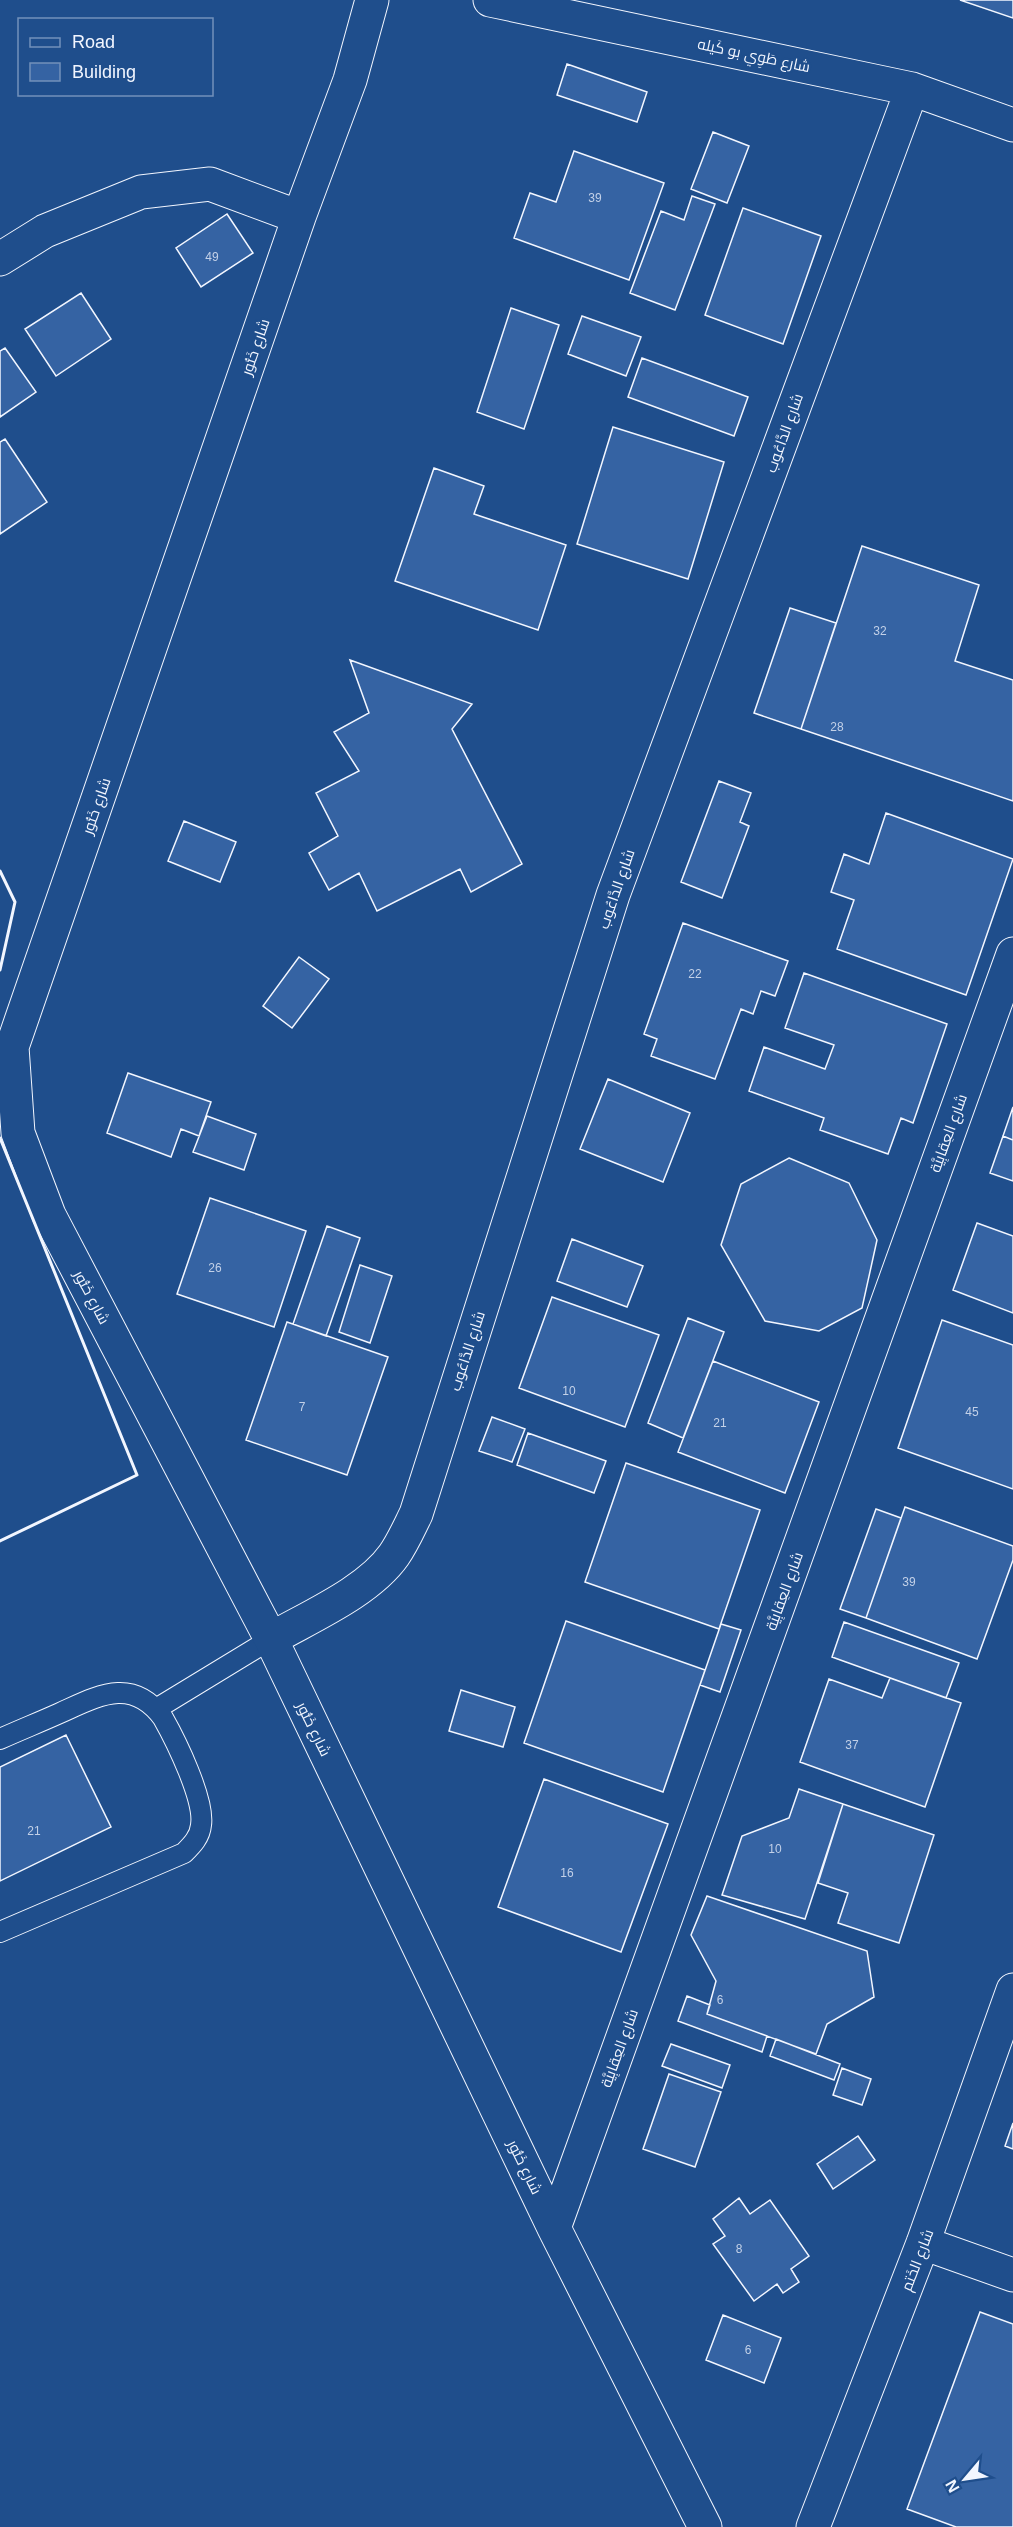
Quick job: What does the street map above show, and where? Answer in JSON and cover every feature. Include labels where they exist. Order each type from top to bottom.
[{"type":"street","name":"شارع خَنُّور","points":[[372,0],[350,80],[299,217],[12,1047],[18,1133],[49,1215],[271,1639],[554,2228],[705,2527]]},
{"type":"street","name":"شارع طَوِي بو كَيله","points":[[490,0],[912,89],[1013,125]]},
{"type":"street","name":"شارع الدَّاعُوب","points":[[271,1639],[377,1575],[393,1556],[416,1514],[613,895],[912,89]]},
{"type":"street","points":[[0,259],[45,231],[141,192],[210,184],[299,217]]},
{"type":"street","name":"شارع العِقابِيَّة","points":[[554,2228],[1013,954]]},
{"type":"street","name":"شارع الخَتم","points":[[813,2527],[923,2243],[1013,1990]]},
{"type":"street","points":[[923,2243],[1013,2275]]},
{"type":"lane","points":[[156,1709],[271,1639]]},
{"type":"lane","points":[[0,1739],[103,1694],[132,1694],[156,1709],[168,1728],[202,1812],[201,1828],[195,1842],[184,1853],[0,1932]]},
{"type":"building","points":[[960,0],[1013,0],[1013,18]]},
{"type":"building","points":[[567,64],[647,92],[637,122],[557,95]]},
{"type":"building","points":[[713,132],[749,146],[727,203],[691,189]]},
{"type":"building","points":[[574,151],[664,183],[629,280],[514,238],[530,193],[556,202]]},
{"type":"building","points":[[692,196],[715,204],[675,310],[630,293],[661,211],[684,220]]},
{"type":"building","points":[[743,208],[821,236],[783,344],[705,315]]},
{"type":"building","points":[[227,214],[253,253],[201,287],[176,248]]},
{"type":"building","points":[[81,293],[111,339],[56,376],[25,329]]},
{"type":"building","points":[[511,308],[559,325],[524,429],[477,412]]},
{"type":"building","points":[[582,316],[641,337],[626,376],[568,354]]},
{"type":"building","points":[[5,348],[36,392],[0,417],[0,351]]},
{"type":"building","points":[[642,358],[748,397],[734,436],[628,397]]},
{"type":"building","points":[[613,427],[724,462],[688,579],[577,544]]},
{"type":"building","points":[[5,439],[47,502],[0,534],[0,442]]},
{"type":"building","points":[[434,468],[484,486],[474,514],[566,545],[538,630],[395,581]]},
{"type":"building","points":[[862,546],[979,585],[955,661],[1013,680],[1013,801],[801,729]]},
{"type":"building","points":[[790,608],[836,623],[801,729],[754,713]]},
{"type":"building","points":[[350,660],[472,704],[452,729],[522,864],[471,892],[460,869],[377,911],[359,873],[329,890],[309,853],[338,836],[316,793],[359,771],[334,732],[369,713]]},
{"type":"building","points":[[719,781],[751,793],[740,822],[749,826],[722,898],[681,882]]},
{"type":"building","points":[[886,813],[1013,859],[966,995],[837,949],[854,900],[831,892],[844,854],[869,864]]},
{"type":"building","points":[[184,821],[236,842],[220,882],[168,861]]},
{"type":"building","points":[[683,923],[788,961],[775,996],[761,991],[753,1014],[741,1009],[715,1079],[651,1056],[657,1039],[644,1034]]},
{"type":"building","points":[[299,957],[329,979],[292,1028],[263,1006]]},
{"type":"building","points":[[804,973],[947,1024],[913,1123],[901,1118],[888,1154],[820,1130],[824,1118],[749,1091],[764,1047],[825,1069],[834,1045],[785,1028]]},
{"type":"building","points":[[128,1073],[211,1102],[199,1136],[181,1129],[171,1157],[107,1133]]},
{"type":"building","points":[[608,1079],[690,1113],[663,1182],[580,1149]]},
{"type":"building","points":[[1013,1107],[1013,1140],[1003,1136]]},
{"type":"building","points":[[207,1116],[256,1134],[244,1170],[193,1152]]},
{"type":"building","points":[[1003,1136],[1013,1140],[1013,1181],[990,1173]]},
{"type":"building","points":[[789,1158],[849,1183],[877,1240],[862,1308],[819,1331],[765,1321],[721,1245],[741,1184]]},
{"type":"building","points":[[210,1198],[306,1231],[274,1327],[177,1294]]},
{"type":"building","points":[[977,1223],[1013,1236],[1013,1313],[953,1290]]},
{"type":"building","points":[[327,1226],[360,1238],[326,1336],[293,1324]]},
{"type":"building","points":[[572,1239],[643,1266],[627,1307],[557,1281]]},
{"type":"building","points":[[360,1265],[392,1276],[370,1343],[339,1332]]},
{"type":"building","points":[[552,1297],[659,1335],[625,1427],[519,1388]]},
{"type":"building","points":[[688,1318],[724,1332],[683,1438],[648,1423]]},
{"type":"building","points":[[942,1320],[1013,1345],[1013,1489],[898,1448]]},
{"type":"building","points":[[287,1322],[388,1357],[347,1475],[246,1440]]},
{"type":"building","points":[[713,1361],[819,1402],[785,1493],[678,1452]]},
{"type":"building","points":[[492,1417],[525,1429],[512,1462],[479,1451]]},
{"type":"building","points":[[528,1433],[606,1461],[594,1493],[517,1465]]},
{"type":"building","points":[[626,1463],[760,1510],[719,1629],[585,1582]]},
{"type":"building","points":[[905,1507],[1013,1546],[1013,1560],[977,1659],[866,1618]]},
{"type":"building","points":[[876,1509],[901,1518],[866,1618],[840,1609]]},
{"type":"building","points":[[566,1621],[705,1670],[663,1792],[524,1743]]},
{"type":"building","points":[[844,1622],[959,1663],[946,1698],[832,1657]]},
{"type":"building","points":[[721,1624],[741,1630],[720,1692],[700,1685]]},
{"type":"building","points":[[890,1678],[961,1703],[925,1807],[800,1762],[829,1679],[882,1698]]},
{"type":"building","points":[[461,1690],[515,1707],[503,1747],[449,1731]]},
{"type":"building","points":[[66,1735],[111,1827],[0,1881],[0,1767]]},
{"type":"building","points":[[544,1779],[668,1824],[621,1952],[498,1907]]},
{"type":"building","points":[[799,1789],[843,1804],[805,1919],[722,1895],[742,1836],[789,1818]]},
{"type":"building","points":[[843,1804],[934,1835],[899,1943],[838,1923],[848,1893],[818,1883]]},
{"type":"building","points":[[707,1896],[867,1951],[874,1997],[827,2024],[816,2054],[707,2014],[716,1981],[691,1935]]},
{"type":"building","points":[[687,1996],[710,2005],[707,2014],[767,2036],[762,2052],[678,2021]]},
{"type":"building","points":[[776,2039],[840,2064],[834,2080],[770,2056]]},
{"type":"building","points":[[671,2044],[730,2065],[722,2088],[662,2066]]},
{"type":"building","points":[[842,2068],[871,2079],[862,2105],[833,2095]]},
{"type":"building","points":[[669,2074],[721,2092],[695,2167],[643,2149]]},
{"type":"building","points":[[1013,2123],[1013,2149],[1005,2146]]},
{"type":"building","points":[[858,2136],[875,2160],[833,2189],[817,2164]]},
{"type":"building","points":[[739,2198],[750,2214],[770,2200],[809,2256],[791,2269],[799,2282],[783,2293],[777,2284],[754,2301],[713,2244],[725,2236],[713,2219]]},
{"type":"building","points":[[980,2312],[1013,2324],[1013,2527],[956,2527],[907,2509]]},
{"type":"building","points":[[723,2315],[781,2338],[764,2383],[706,2360]]},
{"type":"wall","points":[[0,871],[15,902],[0,970]]},
{"type":"wall","points":[[0,1138],[137,1475],[0,1541]]}]
